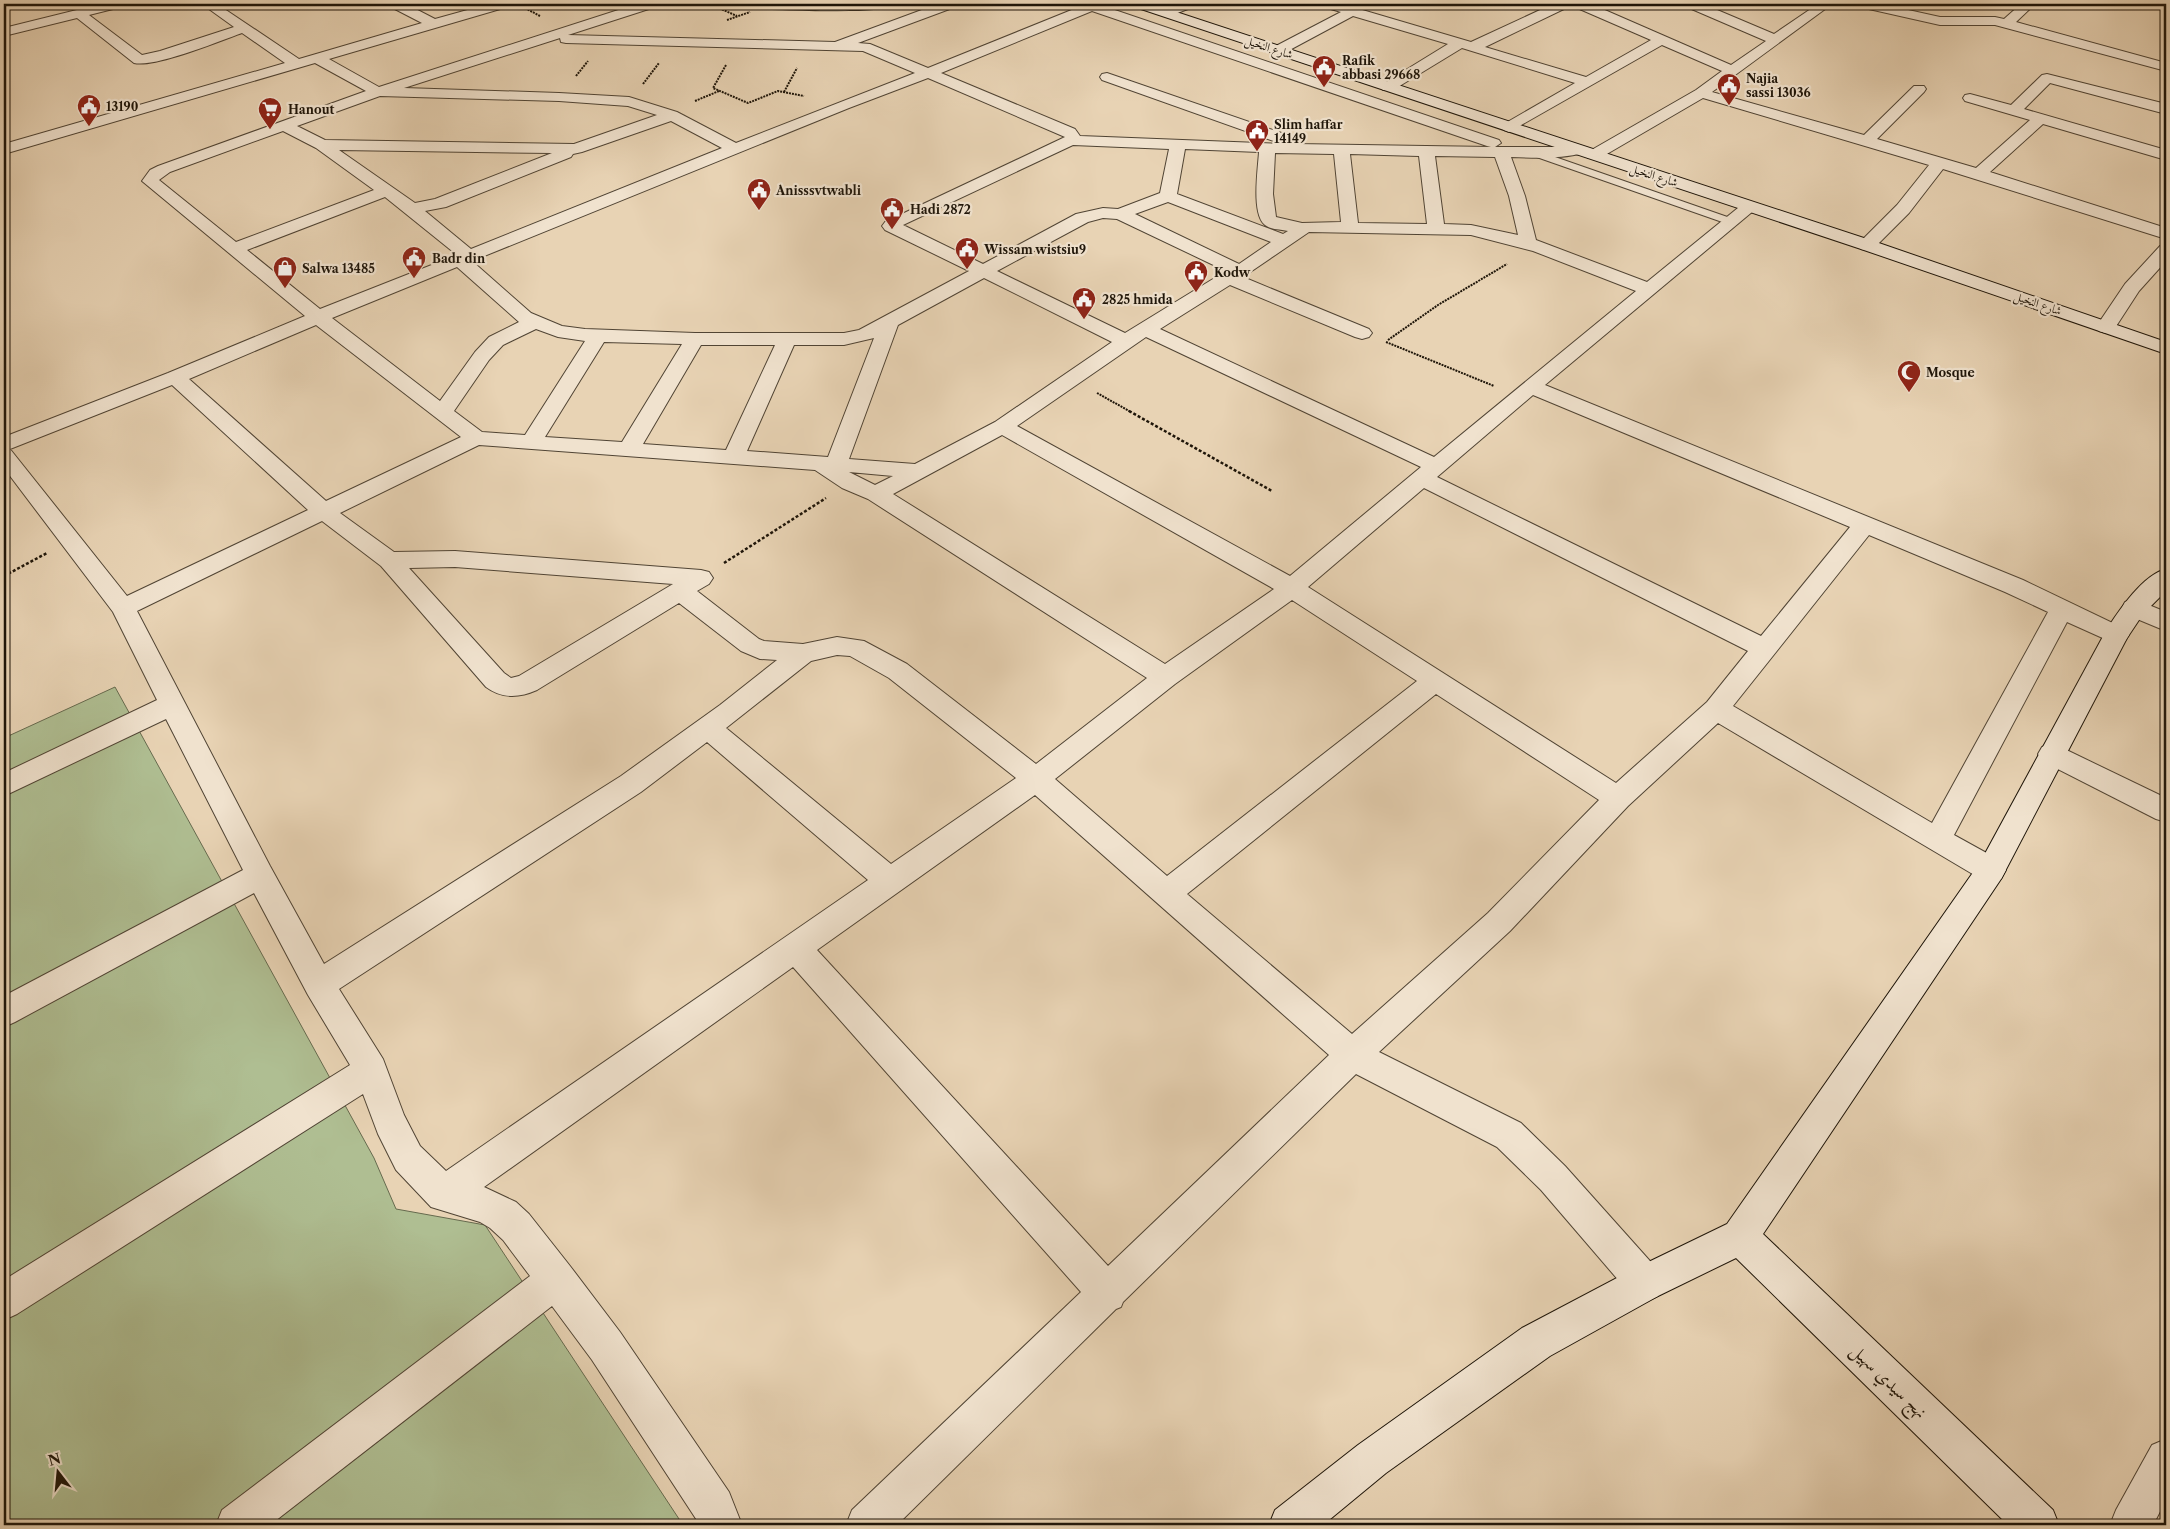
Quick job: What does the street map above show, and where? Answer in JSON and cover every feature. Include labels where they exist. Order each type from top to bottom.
[{"type":"street","points":[[4,32],[116,4]]},
{"type":"street","points":[[208,4],[297,64]]},
{"type":"street","points":[[396,4],[434,24]]},
{"type":"street","points":[[4,149],[502,4]]},
{"type":"street","points":[[476,438],[318,317],[150,181],[151,177],[164,169],[378,92],[650,4]]},
{"type":"street","points":[[774,4],[772,5],[865,6],[885,4]]},
{"type":"street","points":[[915,4],[931,11]]},
{"type":"street","points":[[836,46],[950,4]]},
{"type":"street","name":"شارع النخيل","points":[[1140,4],[1594,155],[1741,215],[1867,245],[2166,348]]},
{"type":"street","points":[[1167,13],[1188,4]]},
{"type":"street","points":[[1329,4],[1588,82]]},
{"type":"street","points":[[1388,86],[1465,46],[1563,4]]},
{"type":"street","points":[[1580,4],[1731,70]]},
{"type":"street","points":[[1692,4],[1776,40]]},
{"type":"street","points":[[1594,155],[1701,93],[1826,4]]},
{"type":"street","points":[[1865,4],[1940,22],[1959,23],[1986,20],[2006,24],[2166,67]]},
{"type":"street","points":[[2006,24],[2029,4]]},
{"type":"street","points":[[4,444],[175,377],[318,317],[734,149],[929,73],[1091,5],[1517,152]]},
{"type":"street","points":[[1367,16],[1382,8]]},
{"type":"street","points":[[1279,50],[1352,11]]},
{"type":"street","points":[[79,13],[139,60],[163,55],[244,28]]},
{"type":"street","points":[[545,38],[865,47],[1069,132],[1073,137],[1071,140]]},
{"type":"street","points":[[1509,127],[1661,40]]},
{"type":"street","points":[[2064,55],[2079,44]]},
{"type":"street","points":[[317,58],[378,92],[559,97],[628,102],[672,115],[734,149]]},
{"type":"street","points":[[2050,62],[2038,73],[2047,78],[2166,109]]},
{"type":"street","points":[[1107,77],[1310,148]]},
{"type":"street","points":[[2015,110],[2047,78]]},
{"type":"street","points":[[1866,142],[1919,89]]},
{"type":"street","points":[[1701,93],[1979,174],[2166,234]]},
{"type":"street","points":[[1970,98],[2166,155]]},
{"type":"street","points":[[412,209],[440,203],[576,149],[672,115]]},
{"type":"street","points":[[1979,174],[2041,118]]},
{"type":"street","points":[[285,126],[322,145],[412,209],[524,318],[558,331],[598,336],[695,339],[854,338],[864,335],[1082,218],[1103,213],[1120,214],[1168,196],[1285,241]]},
{"type":"street","points":[[1126,341],[893,228],[892,224],[1071,140],[1342,150],[1517,152],[1578,150]]},
{"type":"street","points":[[1168,196],[1178,144]]},
{"type":"street","points":[[322,145],[576,149]]},
{"type":"street","points":[[1267,148],[1265,194],[1268,218],[1273,223],[1305,228],[1436,229],[1486,232],[1532,244],[1650,290]]},
{"type":"street","points":[[1342,150],[1350,228]]},
{"type":"street","points":[[1426,150],[1436,229]]},
{"type":"street","points":[[1517,152],[1517,196],[1532,244]]},
{"type":"street","points":[[1867,245],[1903,209],[1939,163]]},
{"type":"street","points":[[234,249],[386,191]]},
{"type":"street","points":[[1120,214],[1234,275],[1362,333]]},
{"type":"street","points":[[444,1194],[1036,779],[1166,677],[1292,588],[1525,392],[1741,215]]},
{"type":"street","points":[[876,494],[1002,426],[1072,380],[1126,341],[1234,275],[1305,228]]},
{"type":"street","points":[[2106,327],[2132,288],[2166,250]]},
{"type":"street","points":[[835,470],[890,321]]},
{"type":"street","points":[[442,413],[482,356],[496,341],[534,322]]},
{"type":"street","points":[[1146,330],[1429,472],[1764,648]]},
{"type":"street","points":[[531,442],[598,336]]},
{"type":"street","points":[[629,449],[695,339]]},
{"type":"street","points":[[734,457],[787,339]]},
{"type":"street","points":[[175,377],[324,512],[390,560],[496,680],[508,688],[517,688],[528,683],[690,584]]},
{"type":"street","points":[[1525,392],[2014,586],[2116,635]]},
{"type":"street","points":[[1002,426],[1292,588],[1618,798]]},
{"type":"street","points":[[123,608],[476,438],[734,457],[835,470],[920,471]]},
{"type":"street","points":[[4,454],[123,608],[260,875],[319,985],[371,1070],[390,1122],[408,1158],[444,1194],[486,1206],[503,1215],[516,1226],[606,1346],[714,1507],[721,1525]]},
{"type":"street","points":[[835,470],[1166,677]]},
{"type":"street","points":[[867,1525],[1108,1294],[1352,1055],[1498,922],[1618,798],[1716,709],[1864,525]]},
{"type":"street","points":[[390,560],[455,559],[690,584],[750,646],[760,650],[803,652],[837,646],[855,647],[898,671],[1036,779],[1352,1055],[1509,1135],[1553,1178],[1645,1283]]},
{"type":"street","points":[[1290,1525],[1372,1459],[1536,1342],[1645,1283],[1740,1237],[1992,870],[2116,635],[2134,608],[2166,577]]},
{"type":"street","points":[[2134,608],[2166,622]]},
{"type":"street","points":[[1936,840],[2062,609]]},
{"type":"street","points":[[319,985],[631,784],[708,728],[803,652]]},
{"type":"street","points":[[1166,894],[1436,680]]},
{"type":"street","points":[[4,785],[173,704]]},
{"type":"street","points":[[1716,709],[1936,840],[1992,870]]},
{"type":"street","points":[[708,728],[890,881]]},
{"type":"street","points":[[2052,754],[2166,811]]},
{"type":"street","points":[[4,1012],[260,875]]},
{"type":"street","points":[[794,947],[1108,1294]]},
{"type":"street","points":[[4,1301],[371,1070]]},
{"type":"street","name":"نهج سيدي سهيل","points":[[1740,1237],[2038,1525]]},
{"type":"street","points":[[237,1525],[557,1279]]},
{"type":"street","points":[[2131,1525],[2166,1459]]},
{"type":"lane","points":[[1517,152],[1741,215]]},
{"type":"path","points":[[702,4],[712,5],[738,16]]},
{"type":"path","points":[[559,97],[606,40]]},
{"type":"path","points":[[628,102],[677,42]]},
{"type":"path","points":[[738,43],[713,88],[748,103],[778,90],[844,105]]},
{"type":"path","points":[[1525,392],[1386,342],[1438,305],[1532,244]]},
{"type":"path","points":[[1072,380],[1272,491]]},
{"type":"path","points":[[690,584],[835,470]]},
{"type":"path","points":[[4,576],[72,540]]},
{"type":"green space","points":[[115,687],[374,1158],[396,1209],[485,1225],[683,1525],[4,1525],[4,738]]},
{"type":"place","name":"Rafik abbasi 29668","points":[[1324,88]]},
{"type":"place","name":"Najia sassi 13036","points":[[1729,106]]},
{"type":"place","name":"13190","points":[[89,127]]},
{"type":"place","name":"Hanout","points":[[270,130]]},
{"type":"place","name":"Slim haffar 14149","points":[[1257,152]]},
{"type":"place","name":"Anisssvtwabli","points":[[759,211]]},
{"type":"place","name":"Hadi 2872","points":[[892,230]]},
{"type":"place","name":"Wissam wistsiu9","points":[[967,270]]},
{"type":"place","name":"Badr din","points":[[414,279]]},
{"type":"place","name":"Salwa 13485","points":[[285,289]]},
{"type":"place","name":"Kodw","points":[[1196,293]]},
{"type":"place","name":"2825 hmida","points":[[1084,320]]},
{"type":"place","name":"Mosque","points":[[1909,393]]}]
